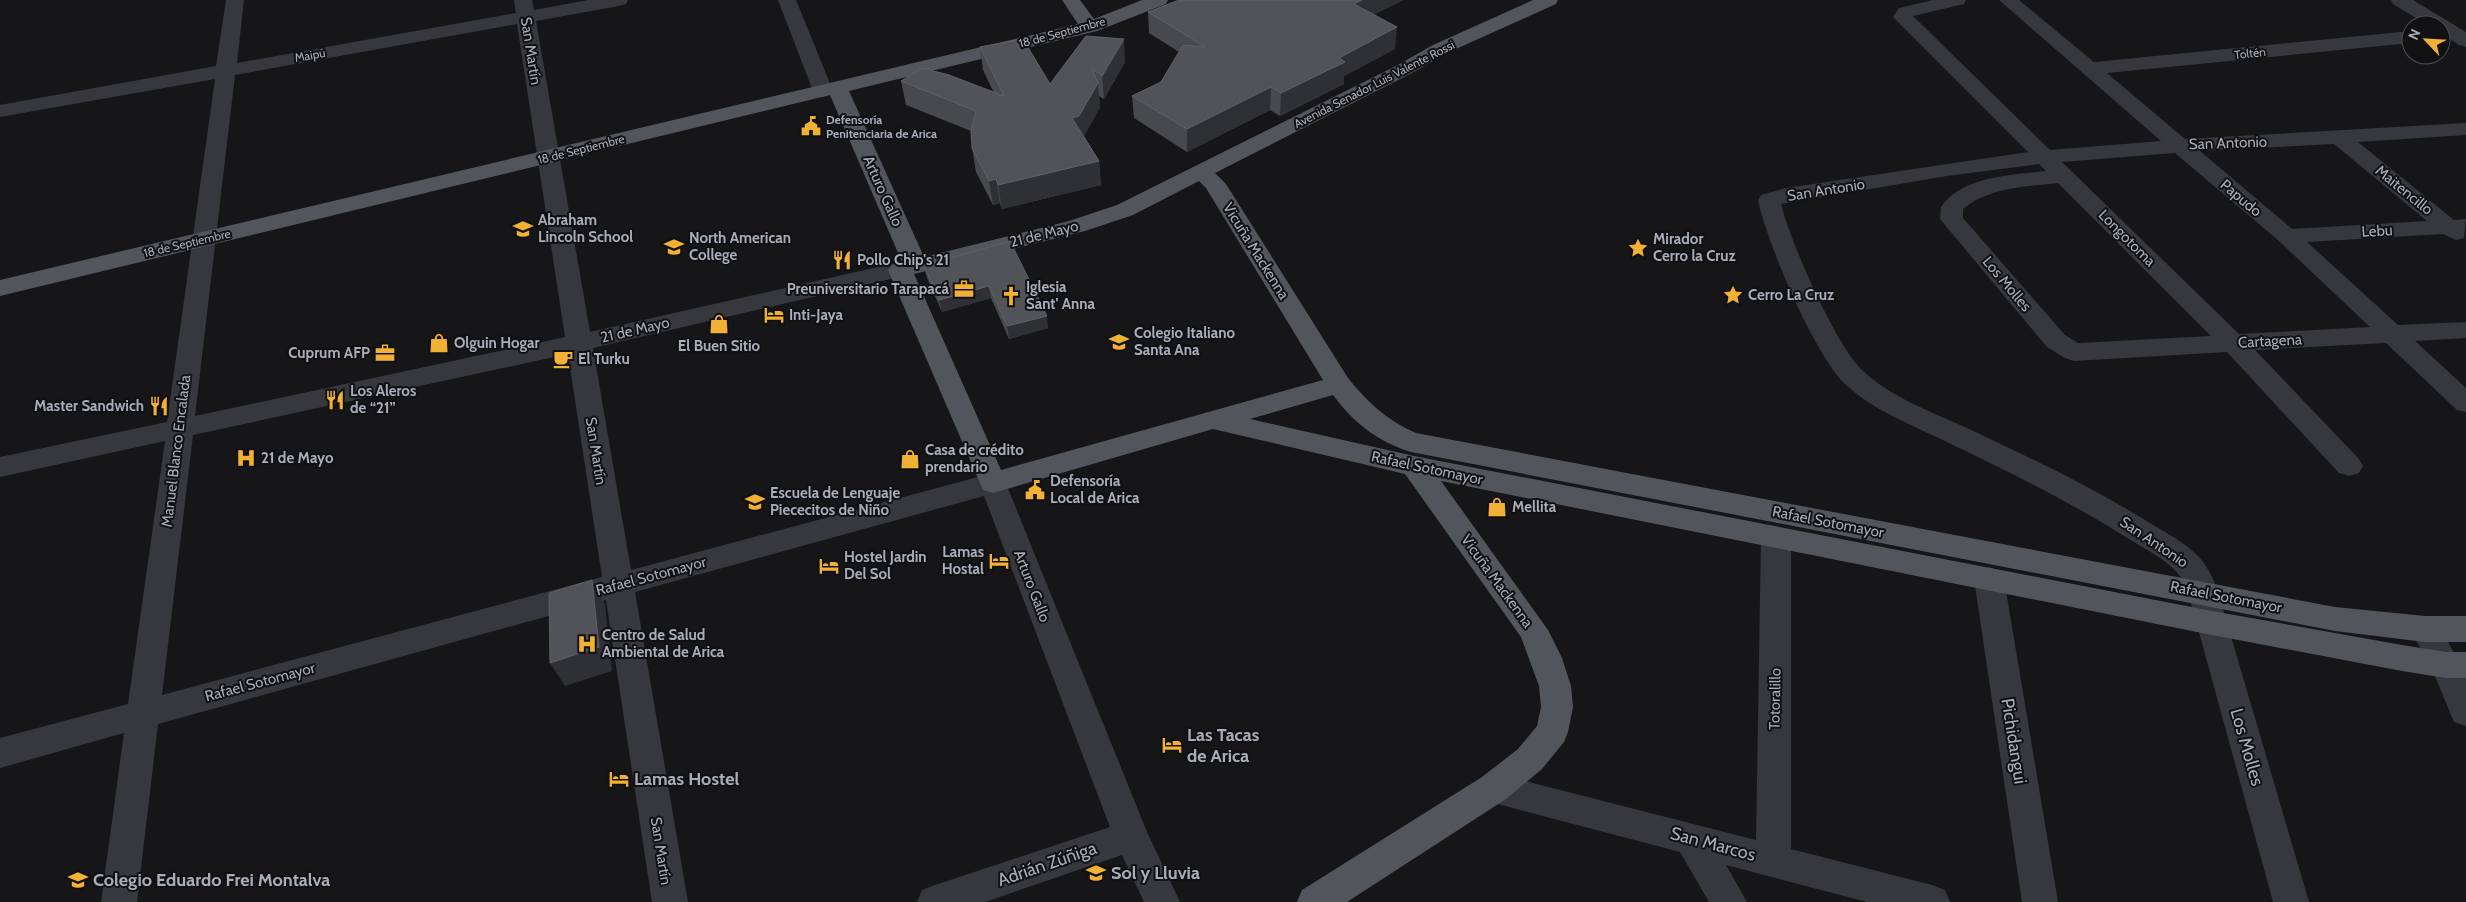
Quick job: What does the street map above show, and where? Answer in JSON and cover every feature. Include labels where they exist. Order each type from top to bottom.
[{"type":"main road","points":[[1071,0],[1099,18]]},
{"type":"main road","name":"18 de Septiembre","points":[[0,288],[830,89],[1099,18],[1159,0]]},
{"type":"main road","name":"Avenida Senador Luis Valente Rossi","points":[[1201,172],[1403,70],[1440,49],[1549,0]]},
{"type":"main road","name":"Arturo Gallo","points":[[830,89],[908,268],[993,483]]},
{"type":"main road","name":"21 de Mayo","points":[[908,268],[1087,223],[1125,210],[1201,172]]},
{"type":"main road","name":"Vicuña Mackenna","points":[[1201,172],[1216,184],[1338,384]]},
{"type":"main road","name":"Rafael Sotomayor","points":[[993,483],[1338,384],[1355,406],[1378,426],[1411,442],[2204,592],[2335,619],[2425,630],[2466,629]]},
{"type":"main road","name":"Rafael Sotomayor","points":[[1214,421],[1414,466],[1776,538],[2212,623],[2456,665]]},
{"type":"main road","points":[[1414,466],[1416,460],[1426,452],[1433,449],[1448,450]]},
{"type":"main road","name":"Vicuña Mackenna","points":[[1414,466],[1533,630],[1546,658],[1555,686],[1558,707],[1552,732],[1530,759],[1494,788]]},
{"type":"main road","points":[[1315,902],[1494,788]]},
{"type":"street","name":"Manuel Blanco Encalada","points":[[119,902],[144,714],[178,429],[235,0]]},
{"type":"street","name":"Maipú","points":[[0,111],[225,71],[524,8],[619,0]]},
{"type":"street","name":"Arturo Gallo","points":[[787,0],[830,89]]},
{"type":"street","name":"Longotoma","points":[[1957,0],[1906,12],[1902,16],[2042,157],[2064,176],[2233,343],[2348,466]]},
{"type":"street","name":"Papudo","points":[[2008,0],[2178,146],[2287,236],[2466,403]]},
{"type":"street","points":[[2400,0],[2425,15]]},
{"type":"street","name":"San Martín","points":[[524,8],[670,902]]},
{"type":"street","name":"Toltén","points":[[2089,69],[2401,38]]},
{"type":"street","name":"San Antonio","points":[[2204,592],[2198,576],[2185,560],[2114,515],[2056,483],[1879,396],[1853,377],[1836,356],[1770,208],[1769,200],[1786,195],[2042,157],[2178,146],[2341,139],[2466,129]]},
{"type":"street","name":"Maitencillo","points":[[2341,139],[2460,231]]},
{"type":"street","name":"Los Molles","points":[[2064,176],[1969,192],[1952,207],[1952,219],[2056,342],[2074,352]]},
{"type":"street","name":"Lebu","points":[[2287,236],[2460,231]]},
{"type":"street","name":"21 de Mayo","points":[[0,467],[579,342],[908,268]]},
{"type":"street","name":"Cartagena","points":[[2074,352],[2466,330]]},
{"type":"street","name":"Arturo Gallo","points":[[993,483],[1131,836],[1162,902]]},
{"type":"street","name":"Rafael Sotomayor","points":[[0,753],[993,483]]},
{"type":"street","name":"Totoralillo","points":[[1773,860],[1776,538]]},
{"type":"street","name":"Pichidangui","points":[[1989,579],[2040,902]]},
{"type":"street","name":"Los Molles","points":[[2204,592],[2291,902]]},
{"type":"street","points":[[2425,630],[2456,665],[2466,712]]},
{"type":"street","name":"San Marcos","points":[[1494,788],[1932,902]]},
{"type":"street","name":"Adrián Zúñiga","points":[[935,902],[1131,836]]},
{"type":"street","points":[[1692,839],[1729,902]]},
{"type":"building","points":[[1179,0],[1362,0],[1354,4],[1397,27],[1339,58],[1345,62],[1281,93],[1271,87],[1187,129],[1132,96],[1161,82],[1183,45],[1205,47],[1148,12]]},
{"type":"building","points":[[1086,36],[1124,39],[1102,76],[1092,69],[1098,83],[1079,116],[1072,118],[1099,161],[998,185],[996,179],[989,181],[972,148],[971,131],[976,111],[901,81],[922,68],[949,75],[1004,96],[980,47],[1023,39],[1050,84]]},
{"type":"building","points":[[1010,241],[1047,316],[1007,326],[989,286],[939,300],[924,266]]},
{"type":"building","points":[[592,580],[599,647],[550,663],[549,593]]},
{"type":"place","name":"Defensoría Penitenciaria de Arica","points":[[811,126]]},
{"type":"place","name":"Abraham Lincoln School","points":[[523,229]]},
{"type":"place","name":"North American College","points":[[674,247]]},
{"type":"place","name":"Mirador Cerro la Cruz","points":[[1638,248]]},
{"type":"place","name":"Pollo Chip's 21","points":[[842,260]]},
{"type":"place","name":"Preuniversitario Tarapacá","points":[[964,289]]},
{"type":"place","name":"Cerro La Cruz","points":[[1733,295]]},
{"type":"place","name":"Iglesia Sant' Anna","points":[[1011,296]]},
{"type":"place","name":"Inti-Jaya","points":[[774,315]]},
{"type":"place","name":"El Buen Sitio","points":[[719,324]]},
{"type":"place","name":"Colegio Italiano Santa Ana","points":[[1119,342]]},
{"type":"place","name":"Olguin Hogar","points":[[439,343]]},
{"type":"place","name":"Cuprum AFP","points":[[385,353]]},
{"type":"place","name":"El Turku","points":[[563,359]]},
{"type":"place","name":"Los Aleros de “21”","points":[[335,400]]},
{"type":"place","name":"Master Sandwich","points":[[159,406]]},
{"type":"place","name":"21 de Mayo","points":[[246,458]]},
{"type":"place","name":"Casa de crédito prendario","points":[[910,459]]},
{"type":"place","name":"Defensoría Local de Arica","points":[[1035,490]]},
{"type":"place","name":"Escuela de Lenguaje Piececitos de Niño","points":[[755,502]]},
{"type":"place","name":"Mellita","points":[[1497,507]]},
{"type":"place","name":"Lamas Hostal","points":[[999,561]]},
{"type":"place","name":"Hostel Jardin Del Sol","points":[[829,566]]},
{"type":"place","name":"Centro de Salud Ambiental de Arica","points":[[587,644]]},
{"type":"place","name":"Las Tacas de Arica","points":[[1172,745]]},
{"type":"place","name":"Lamas Hostel","points":[[619,779]]},
{"type":"place","name":"Sol y Lluvia","points":[[1096,873]]},
{"type":"place","name":"Colegio Eduardo Frei Montalva","points":[[78,880]]}]
